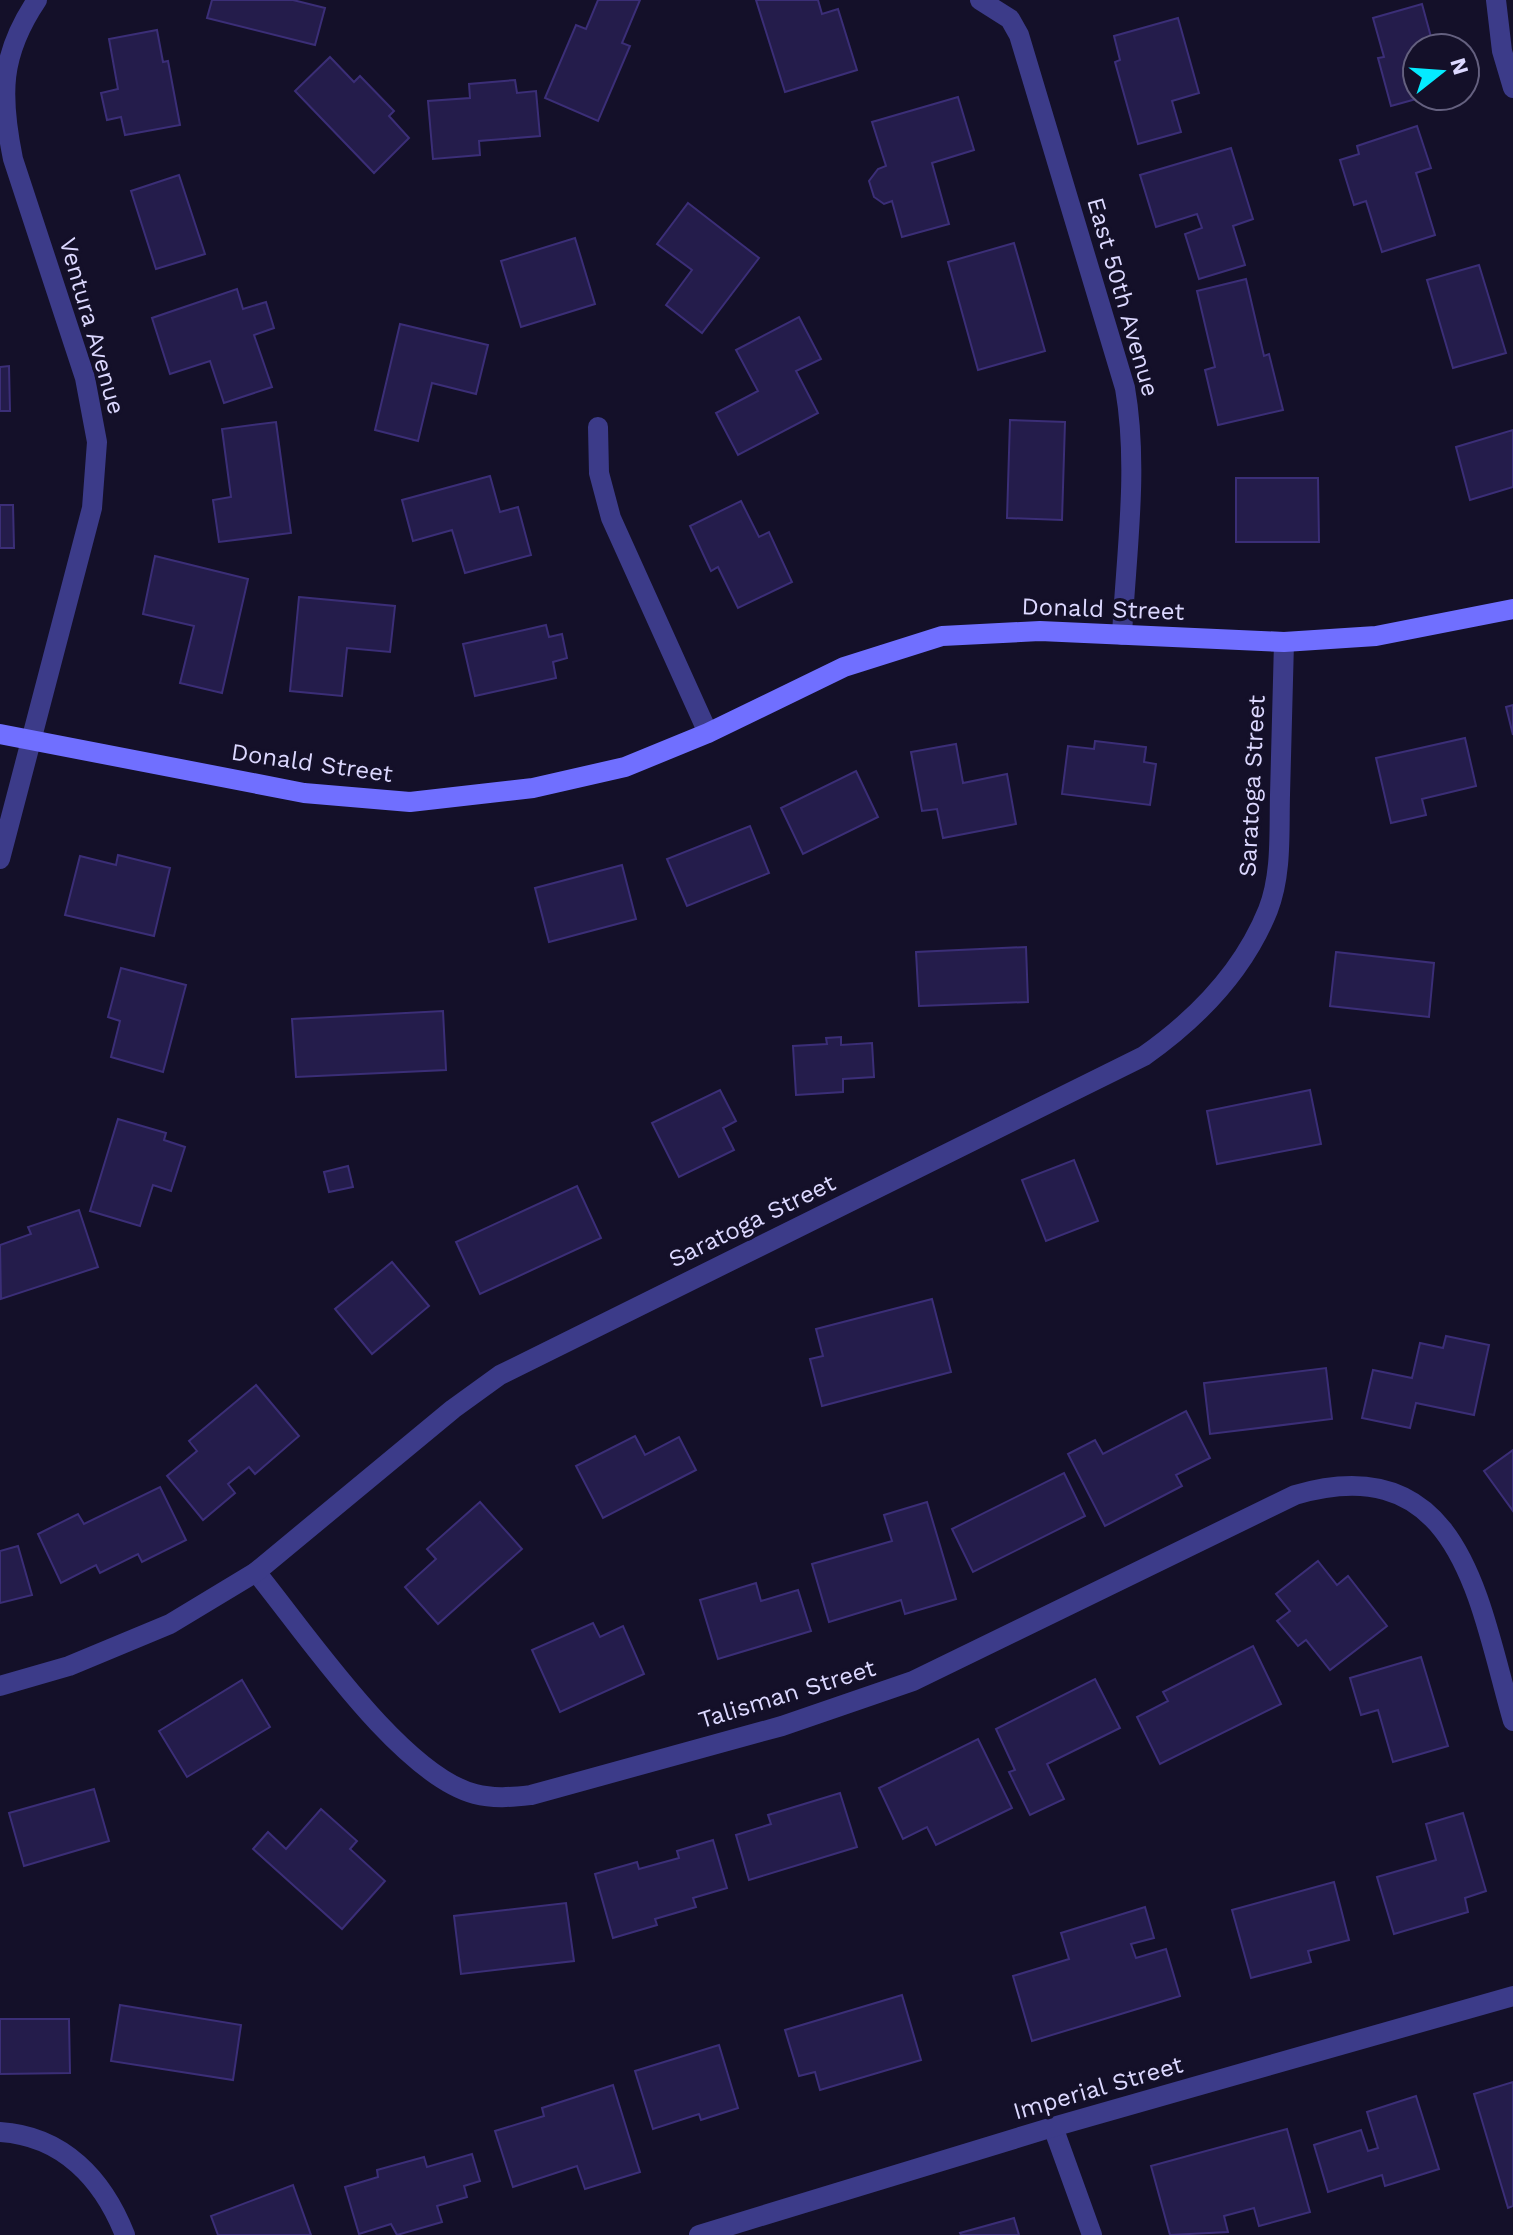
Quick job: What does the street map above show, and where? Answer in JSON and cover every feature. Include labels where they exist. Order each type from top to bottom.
[{"type":"street","name":"Ventura Avenue","points":[[0,859],[92,508],[97,442],[85,378],[13,159],[6,123],[2,85],[9,51],[21,22],[37,0]]},
{"type":"street","name":"East 50th Avenue","points":[[980,0],[1010,19],[1019,35],[1125,388],[1130,415],[1130,484],[1122,635]]},
{"type":"street","points":[[1496,0],[1502,51],[1513,88]]},
{"type":"street","points":[[598,427],[599,473],[611,518],[708,733]]},
{"type":"street","name":"Donald Street","points":[[0,734],[304,793],[410,802],[533,788],[610,770],[708,733],[844,667],[942,636],[1040,631],[1284,642],[1376,636],[1513,609]]},
{"type":"street","name":"Saratoga Street","points":[[0,1686],[69,1666],[170,1624],[256,1572],[463,1401],[500,1375],[1144,1056],[1182,1029],[1216,995],[1246,955],[1269,907],[1278,866],[1284,642]]},
{"type":"street","name":"Talisman Street","points":[[256,1572],[378,1721],[412,1756],[445,1781],[474,1794],[505,1798],[531,1795],[782,1726],[913,1681],[1295,1495],[1326,1486],[1358,1486],[1390,1494],[1416,1506],[1442,1526],[1458,1548],[1470,1572],[1513,1721]]},
{"type":"street","name":"Imperial Street","points":[[699,2235],[1053,2127],[1513,1996]]},
{"type":"street","points":[[1053,2127],[1092,2235]]},
{"type":"street","points":[[0,2132],[60,2149],[92,2174],[115,2209],[125,2235]]},
{"type":"building","points":[[212,0],[293,0],[325,8],[315,45],[207,18]]},
{"type":"building","points":[[598,0],[640,0],[622,43],[630,46],[598,121],[545,98],[576,25],[586,29]]},
{"type":"building","points":[[756,0],[818,0],[822,14],[838,9],[857,70],[785,92]]},
{"type":"building","points":[[1422,4],[1430,32],[1401,32],[1401,103],[1391,106],[1378,58],[1384,57],[1373,18]]},
{"type":"building","points":[[1178,18],[1199,93],[1172,101],[1181,132],[1138,144],[1115,62],[1120,60],[1114,36]]},
{"type":"building","points":[[157,30],[163,62],[168,61],[180,125],[125,135],[121,117],[107,120],[101,93],[118,89],[109,39]]},
{"type":"building","points":[[330,57],[354,82],[360,76],[394,111],[389,116],[409,138],[374,173],[295,91]]},
{"type":"building","points":[[515,80],[517,93],[536,91],[540,136],[479,141],[480,155],[433,159],[428,101],[470,98],[469,84]]},
{"type":"building","points":[[958,97],[974,150],[932,163],[949,224],[902,237],[892,201],[884,204],[874,197],[869,181],[878,169],[886,166],[872,122]]},
{"type":"building","points":[[1417,126],[1431,168],[1416,173],[1435,235],[1382,252],[1366,201],[1354,205],[1340,160],[1359,154],[1357,146]]},
{"type":"building","points":[[1231,148],[1253,219],[1233,226],[1245,265],[1199,279],[1185,234],[1202,228],[1197,214],[1156,227],[1140,175]]},
{"type":"building","points":[[179,175],[205,254],[156,269],[131,191]]},
{"type":"building","points":[[688,203],[759,258],[702,333],[666,305],[692,270],[657,244]]},
{"type":"building","points":[[575,238],[595,304],[521,327],[501,261]]},
{"type":"building","points":[[1014,243],[1045,351],[978,370],[948,262]]},
{"type":"building","points":[[1479,265],[1506,353],[1453,368],[1427,280]]},
{"type":"building","points":[[1246,279],[1264,356],[1269,354],[1283,410],[1218,425],[1205,370],[1215,367],[1197,291]]},
{"type":"building","points":[[237,289],[243,309],[266,302],[274,328],[254,335],[272,387],[224,403],[210,361],[170,374],[152,318]]},
{"type":"building","points":[[799,317],[821,359],[796,371],[818,413],[738,455],[716,413],[758,391],[736,350]]},
{"type":"building","points":[[400,324],[488,345],[476,394],[432,383],[418,441],[375,430]]},
{"type":"building","points":[[9,366],[10,411],[0,411],[0,367]]},
{"type":"building","points":[[1010,420],[1065,422],[1062,520],[1007,518]]},
{"type":"building","points":[[276,422],[291,533],[219,542],[213,500],[231,497],[222,429]]},
{"type":"building","points":[[1513,430],[1513,487],[1470,500],[1456,447]]},
{"type":"building","points":[[490,476],[500,512],[518,507],[531,555],[465,573],[452,530],[413,541],[402,500]]},
{"type":"building","points":[[1236,478],[1318,478],[1319,542],[1236,542]]},
{"type":"building","points":[[741,501],[759,537],[769,532],[792,582],[738,608],[718,567],[711,571],[690,526]]},
{"type":"building","points":[[0,505],[13,505],[14,548],[0,548]]},
{"type":"building","points":[[155,556],[248,579],[222,693],[180,683],[194,626],[143,614]]},
{"type":"building","points":[[299,597],[395,606],[390,652],[347,648],[342,696],[290,691]]},
{"type":"building","points":[[546,625],[549,637],[562,634],[567,658],[553,662],[556,678],[475,696],[463,644]]},
{"type":"building","points":[[1513,705],[1513,735],[1506,707]]},
{"type":"building","points":[[1465,738],[1476,786],[1422,799],[1426,815],[1391,823],[1376,758]]},
{"type":"building","points":[[1095,741],[1146,747],[1144,762],[1156,764],[1150,805],[1062,794],[1068,746],[1094,749]]},
{"type":"building","points":[[956,744],[963,783],[1007,774],[1016,824],[943,838],[937,809],[922,811],[911,752]]},
{"type":"building","points":[[856,771],[878,817],[803,854],[781,808]]},
{"type":"building","points":[[750,826],[769,873],[687,906],[667,859]]},
{"type":"building","points":[[118,855],[170,868],[154,936],[65,915],[80,856],[116,865]]},
{"type":"building","points":[[622,865],[636,919],[549,942],[535,888]]},
{"type":"building","points":[[1026,947],[1028,1002],[919,1006],[916,952]]},
{"type":"building","points":[[1336,952],[1434,963],[1429,1017],[1330,1006]]},
{"type":"building","points":[[121,968],[186,985],[163,1072],[111,1057],[120,1021],[108,1017]]},
{"type":"building","points":[[443,1011],[446,1070],[296,1077],[292,1019]]},
{"type":"building","points":[[841,1037],[841,1045],[872,1043],[874,1077],[843,1079],[843,1092],[796,1095],[793,1046],[827,1044],[826,1038]]},
{"type":"building","points":[[720,1090],[736,1121],[723,1128],[734,1150],[679,1177],[652,1123]]},
{"type":"building","points":[[1310,1090],[1321,1144],[1217,1164],[1207,1111]]},
{"type":"building","points":[[118,1119],[166,1133],[164,1140],[185,1147],[171,1191],[153,1185],[140,1226],[90,1211]]},
{"type":"building","points":[[1074,1160],[1098,1221],[1046,1241],[1022,1180]]},
{"type":"building","points":[[348,1166],[353,1187],[329,1192],[324,1172]]},
{"type":"building","points":[[577,1186],[601,1238],[480,1294],[456,1242]]},
{"type":"building","points":[[79,1210],[98,1267],[1,1299],[0,1245],[31,1234],[28,1227]]},
{"type":"building","points":[[392,1262],[429,1306],[372,1354],[335,1309]]},
{"type":"building","points":[[932,1299],[951,1372],[822,1406],[810,1359],[823,1356],[816,1329]]},
{"type":"building","points":[[1446,1336],[1489,1345],[1474,1415],[1416,1403],[1410,1428],[1362,1418],[1373,1370],[1412,1378],[1420,1343],[1443,1348]]},
{"type":"building","points":[[1326,1368],[1332,1419],[1210,1434],[1204,1383]]},
{"type":"building","points":[[256,1385],[299,1436],[255,1474],[249,1467],[228,1484],[235,1493],[203,1520],[167,1476],[197,1451],[189,1441]]},
{"type":"building","points":[[1186,1411],[1210,1458],[1176,1475],[1182,1486],[1105,1526],[1068,1454],[1095,1440],[1103,1454]]},
{"type":"building","points":[[635,1436],[645,1455],[679,1437],[696,1470],[603,1518],[576,1466]]},
{"type":"building","points":[[1513,1450],[1513,1511],[1484,1471]]},
{"type":"building","points":[[1064,1473],[1085,1516],[973,1572],[952,1529]]},
{"type":"building","points":[[160,1487],[186,1540],[142,1562],[138,1554],[100,1573],[96,1565],[61,1583],[38,1534],[78,1514],[84,1524]]},
{"type":"building","points":[[480,1502],[522,1549],[438,1624],[405,1587],[436,1559],[427,1549]]},
{"type":"building","points":[[927,1502],[956,1599],[905,1614],[901,1600],[829,1622],[812,1564],[892,1541],[884,1515]]},
{"type":"building","points":[[18,1546],[32,1595],[0,1603],[0,1551]]},
{"type":"building","points":[[1318,1561],[1337,1585],[1348,1576],[1387,1626],[1330,1670],[1306,1640],[1298,1646],[1277,1621],[1290,1611],[1276,1594]]},
{"type":"building","points":[[756,1583],[761,1601],[798,1590],[811,1631],[718,1659],[700,1600]]},
{"type":"building","points":[[593,1623],[600,1637],[623,1626],[644,1674],[560,1712],[532,1650]]},
{"type":"building","points":[[1253,1646],[1281,1704],[1160,1764],[1137,1717],[1168,1701],[1163,1692]]},
{"type":"building","points":[[1421,1657],[1448,1746],[1393,1762],[1378,1710],[1361,1715],[1350,1678]]},
{"type":"building","points":[[1095,1679],[1120,1728],[1047,1764],[1064,1799],[1030,1815],[1009,1772],[1015,1770],[996,1729]]},
{"type":"building","points":[[242,1680],[270,1727],[187,1777],[159,1731]]},
{"type":"building","points":[[978,1739],[1012,1808],[936,1845],[927,1827],[903,1839],[879,1788]]},
{"type":"building","points":[[94,1789],[109,1841],[24,1866],[9,1813]]},
{"type":"building","points":[[840,1793],[857,1847],[749,1880],[736,1835],[771,1824],[768,1815]]},
{"type":"building","points":[[321,1809],[357,1841],[350,1849],[385,1881],[342,1929],[253,1849],[268,1832],[286,1849]]},
{"type":"building","points":[[1463,1813],[1486,1891],[1465,1898],[1468,1912],[1394,1934],[1377,1877],[1436,1860],[1426,1824]]},
{"type":"building","points":[[713,1840],[727,1888],[693,1898],[696,1907],[655,1919],[657,1925],[613,1938],[595,1874],[637,1862],[639,1869],[679,1858],[677,1851]]},
{"type":"building","points":[[1334,1882],[1349,1940],[1308,1951],[1311,1962],[1251,1978],[1232,1910]]},
{"type":"building","points":[[566,1903],[574,1961],[461,1974],[454,1916]]},
{"type":"building","points":[[1145,1907],[1154,1938],[1131,1944],[1136,1958],[1166,1949],[1180,1996],[1032,2041],[1013,1976],[1069,1959],[1061,1933]]},
{"type":"building","points":[[902,1995],[921,2060],[820,2090],[815,2072],[799,2076],[785,2030]]},
{"type":"building","points":[[120,2005],[241,2025],[233,2080],[111,2061]]},
{"type":"building","points":[[0,2019],[69,2019],[70,2073],[0,2074]]},
{"type":"building","points":[[719,2045],[738,2108],[701,2120],[699,2114],[653,2129],[635,2071]]},
{"type":"building","points":[[1513,2082],[1513,2206],[1508,2208],[1474,2094]]},
{"type":"building","points":[[613,2085],[640,2172],[585,2189],[577,2166],[513,2187],[495,2131],[544,2116],[542,2108]]},
{"type":"building","points":[[1416,2096],[1439,2169],[1385,2186],[1382,2175],[1328,2192],[1314,2145],[1361,2130],[1368,2151],[1378,2148],[1367,2112]]},
{"type":"building","points":[[1287,2129],[1310,2212],[1259,2226],[1254,2208],[1224,2216],[1228,2232],[1170,2235],[1151,2166]]},
{"type":"building","points":[[472,2154],[480,2181],[464,2186],[467,2197],[437,2206],[442,2222],[397,2235],[391,2224],[359,2234],[345,2187],[378,2177],[377,2170],[424,2157],[427,2167]]},
{"type":"building","points":[[293,2185],[311,2235],[218,2235],[211,2216]]},
{"type":"building","points":[[1014,2218],[1019,2235],[960,2233]]}]
